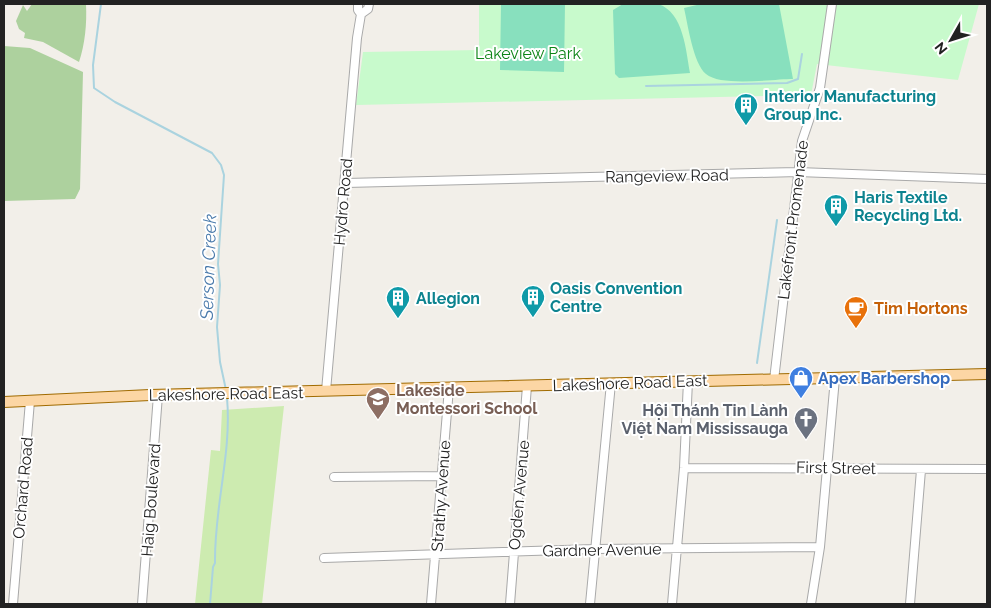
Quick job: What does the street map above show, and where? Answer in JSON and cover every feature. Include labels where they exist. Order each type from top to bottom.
[{"type":"main road","name":"Lakeshore Road East","points":[[4,402],[326,390],[987,374]]},
{"type":"street","points":[[358,4],[358,10],[361,14],[368,8],[369,4]]},
{"type":"street","name":"Lakefront Promenade","points":[[774,380],[802,141],[820,88],[832,4]]},
{"type":"street","name":"Hydro Road","points":[[326,390],[346,183],[355,61],[361,14]]},
{"type":"street","name":"Rangeview Road","points":[[346,183],[798,172],[987,179]]},
{"type":"street","points":[[811,604],[820,547],[835,378]]},
{"type":"street","points":[[672,604],[684,468],[688,381]]},
{"type":"street","points":[[590,604],[611,383]]},
{"type":"street","name":"Ogden Avenue","points":[[510,604],[527,386]]},
{"type":"street","name":"Strathy Avenue","points":[[431,604],[437,553],[449,388]]},
{"type":"street","name":"Haig Boulevard","points":[[142,604],[158,395]]},
{"type":"street","name":"Orchard Road","points":[[13,604],[30,402]]},
{"type":"street","name":"First Street","points":[[684,468],[987,469]]},
{"type":"street","points":[[910,604],[921,470]]},
{"type":"street","points":[[334,478],[442,476]]},
{"type":"street","name":"Gardner Avenue","points":[[324,558],[594,549],[820,547]]},
{"type":"green space","points":[[654,3],[667,8],[673,15],[682,34],[690,73],[619,78],[615,74],[613,10],[623,4]]},
{"type":"green space","points":[[32,4],[86,4],[85,34],[79,62],[43,42],[24,38],[25,33],[19,29],[16,21],[23,5],[27,11]]},
{"type":"green space","name":"Lakeview Park","points":[[479,4],[979,4],[958,80],[817,64],[811,95],[356,105],[363,52],[479,50]]},
{"type":"green space","points":[[501,4],[565,4],[564,72],[500,70]]},
{"type":"green space","points":[[701,4],[779,4],[793,79],[735,81],[713,78],[706,74],[701,69],[694,53],[684,8]]},
{"type":"green space","points":[[4,46],[30,48],[83,72],[80,189],[75,199],[4,201]]},
{"type":"green space","points":[[284,406],[262,604],[195,604],[211,450],[220,451],[222,410]]},
{"type":"waterway","name":"Serson Creek","points":[[101,4],[93,65],[94,88],[115,102],[212,153],[221,165],[224,175],[218,264],[220,285],[217,327],[220,362],[226,390]]},
{"type":"waterway","points":[[646,86],[787,83],[798,79],[802,54]]},
{"type":"waterway","points":[[757,363],[777,220]]},
{"type":"waterway","name":"Serson Creek","points":[[210,604],[213,567],[215,563],[217,521],[227,439],[227,398]]},
{"type":"place","name":"Interior Manufacturing Group Inc.","points":[[746,126]]},
{"type":"place","name":"Haris Textile Recycling Ltd.","points":[[836,227]]},
{"type":"place","name":"Oasis Convention Centre","points":[[533,318]]},
{"type":"place","name":"Allegion","points":[[398,319]]},
{"type":"place","name":"Tim Hortons","points":[[856,329]]},
{"type":"place","name":"Apex Barbershop","points":[[801,399]]},
{"type":"place","name":"Lakeside Montessori School","points":[[378,420]]},
{"type":"place","name":"Hội Thánh Tin Lành Việt Nam Mississauga","points":[[806,440]]}]
